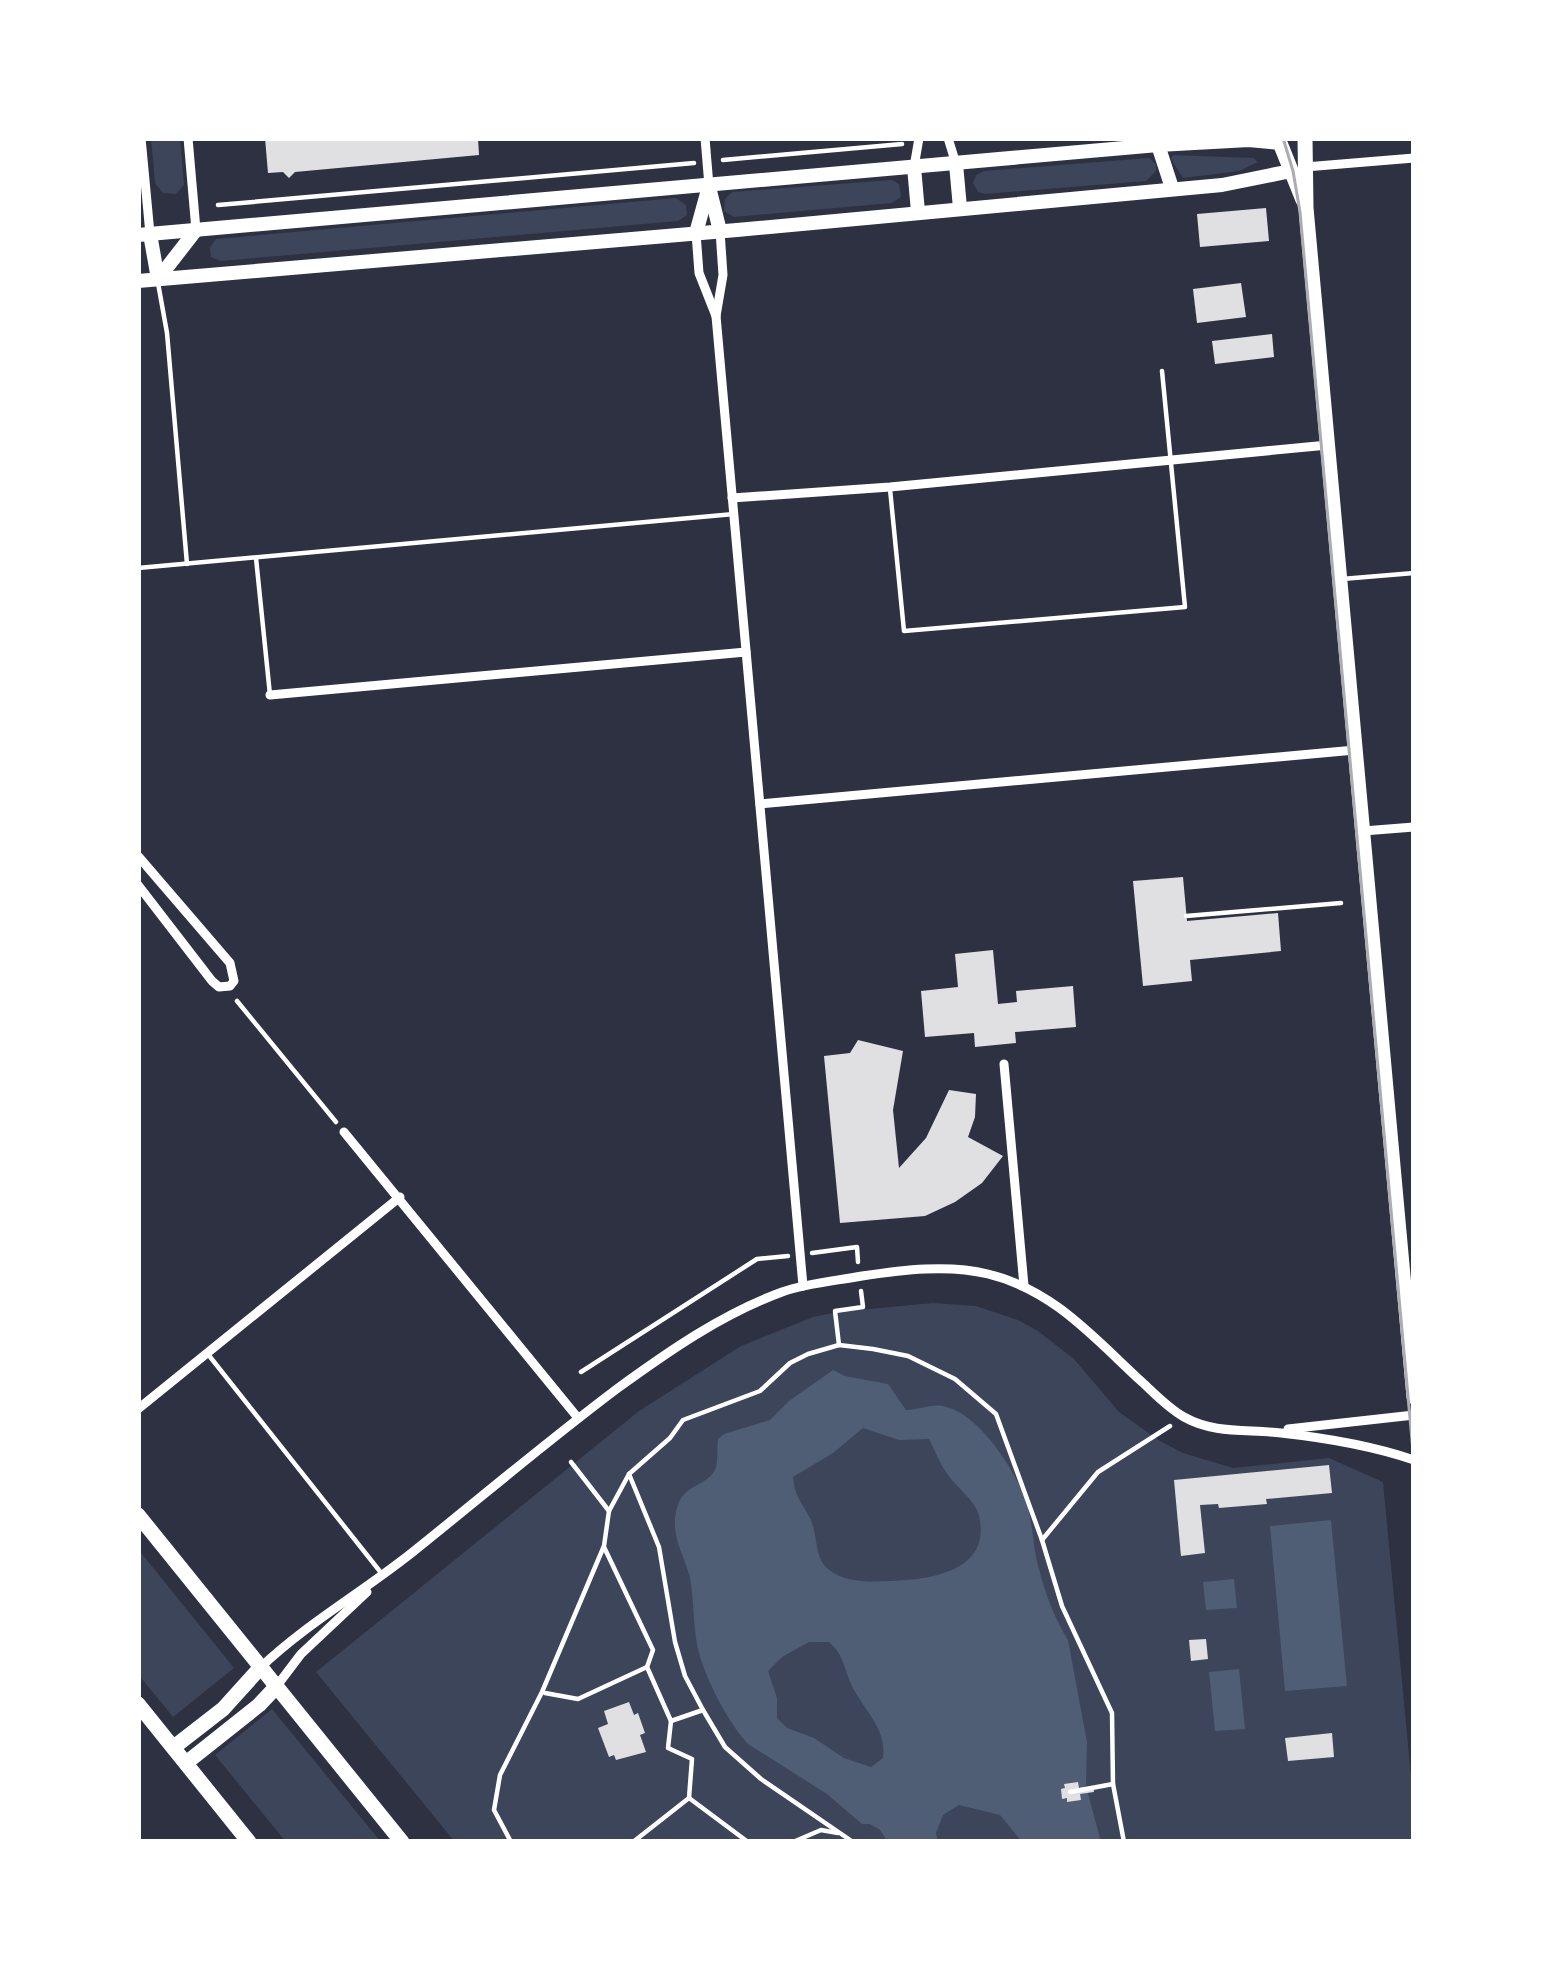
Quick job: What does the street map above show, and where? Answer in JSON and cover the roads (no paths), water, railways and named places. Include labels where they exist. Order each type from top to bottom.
[{"type":"main road","points":[[1299,169],[1305,138]]},
{"type":"main road","points":[[158,279],[144,234],[956,164],[1071,145],[1279,140],[1295,149],[1306,208],[1414,1397]]},
{"type":"main road","points":[[1158,145],[1172,188]]},
{"type":"main road","points":[[956,164],[960,208]]},
{"type":"main road","points":[[914,167],[918,212]]},
{"type":"main road","points":[[138,280],[1239,182],[1299,169]]},
{"type":"main road","points":[[709,186],[720,231]]},
{"type":"main road","points":[[696,233],[709,186]]},
{"type":"main road","points":[[158,279],[196,230]]},
{"type":"main road","points":[[138,1515],[402,1842]]},
{"type":"main road","points":[[174,1747],[223,1709],[260,1668]]},
{"type":"main road","points":[[186,1763],[276,1687]]},
{"type":"main road","points":[[138,1703],[249,1842]]},
{"type":"street","points":[[141,138],[144,234]]},
{"type":"street","points":[[188,138],[196,230]]},
{"type":"street","points":[[705,138],[709,186]]},
{"type":"street","points":[[914,167],[919,138]]},
{"type":"street","points":[[948,138],[956,164]]},
{"type":"street","points":[[1299,169],[1414,158]]},
{"type":"street","points":[[720,231],[722,280],[716,316],[803,1286]]},
{"type":"street","points":[[696,233],[699,273],[716,316]]},
{"type":"street","points":[[732,498],[1328,446]]},
{"type":"street","points":[[270,694],[746,652]]},
{"type":"street","points":[[760,804],[1355,750]]},
{"type":"street","points":[[1363,831],[1414,827]]},
{"type":"street","points":[[138,856],[230,963],[234,981],[225,988],[212,981],[138,885]]},
{"type":"street","points":[[1004,1064],[1024,1286]]},
{"type":"street","points":[[344,1132],[578,1418]]},
{"type":"street","points":[[138,1409],[400,1197]]},
{"type":"street","points":[[260,1668],[642,1370],[722,1319],[803,1286],[888,1272],[984,1273],[1055,1302],[1184,1417],[1231,1431],[1360,1444],[1414,1460]]},
{"type":"street","points":[[1270,1432],[1414,1415]]},
{"type":"street","points":[[276,1687],[299,1656],[383,1576]]},
{"type":"lane","points":[[158,279],[187,564]]},
{"type":"lane","points":[[890,487],[904,631],[1184,607],[1162,371]]},
{"type":"lane","points":[[138,568],[734,514]]},
{"type":"lane","points":[[256,558],[270,694]]},
{"type":"lane","points":[[1340,579],[1414,573]]},
{"type":"lane","points":[[207,1353],[383,1576]]},
{"type":"tram line","points":[[1283,138],[1300,212],[1414,1462]]}]
